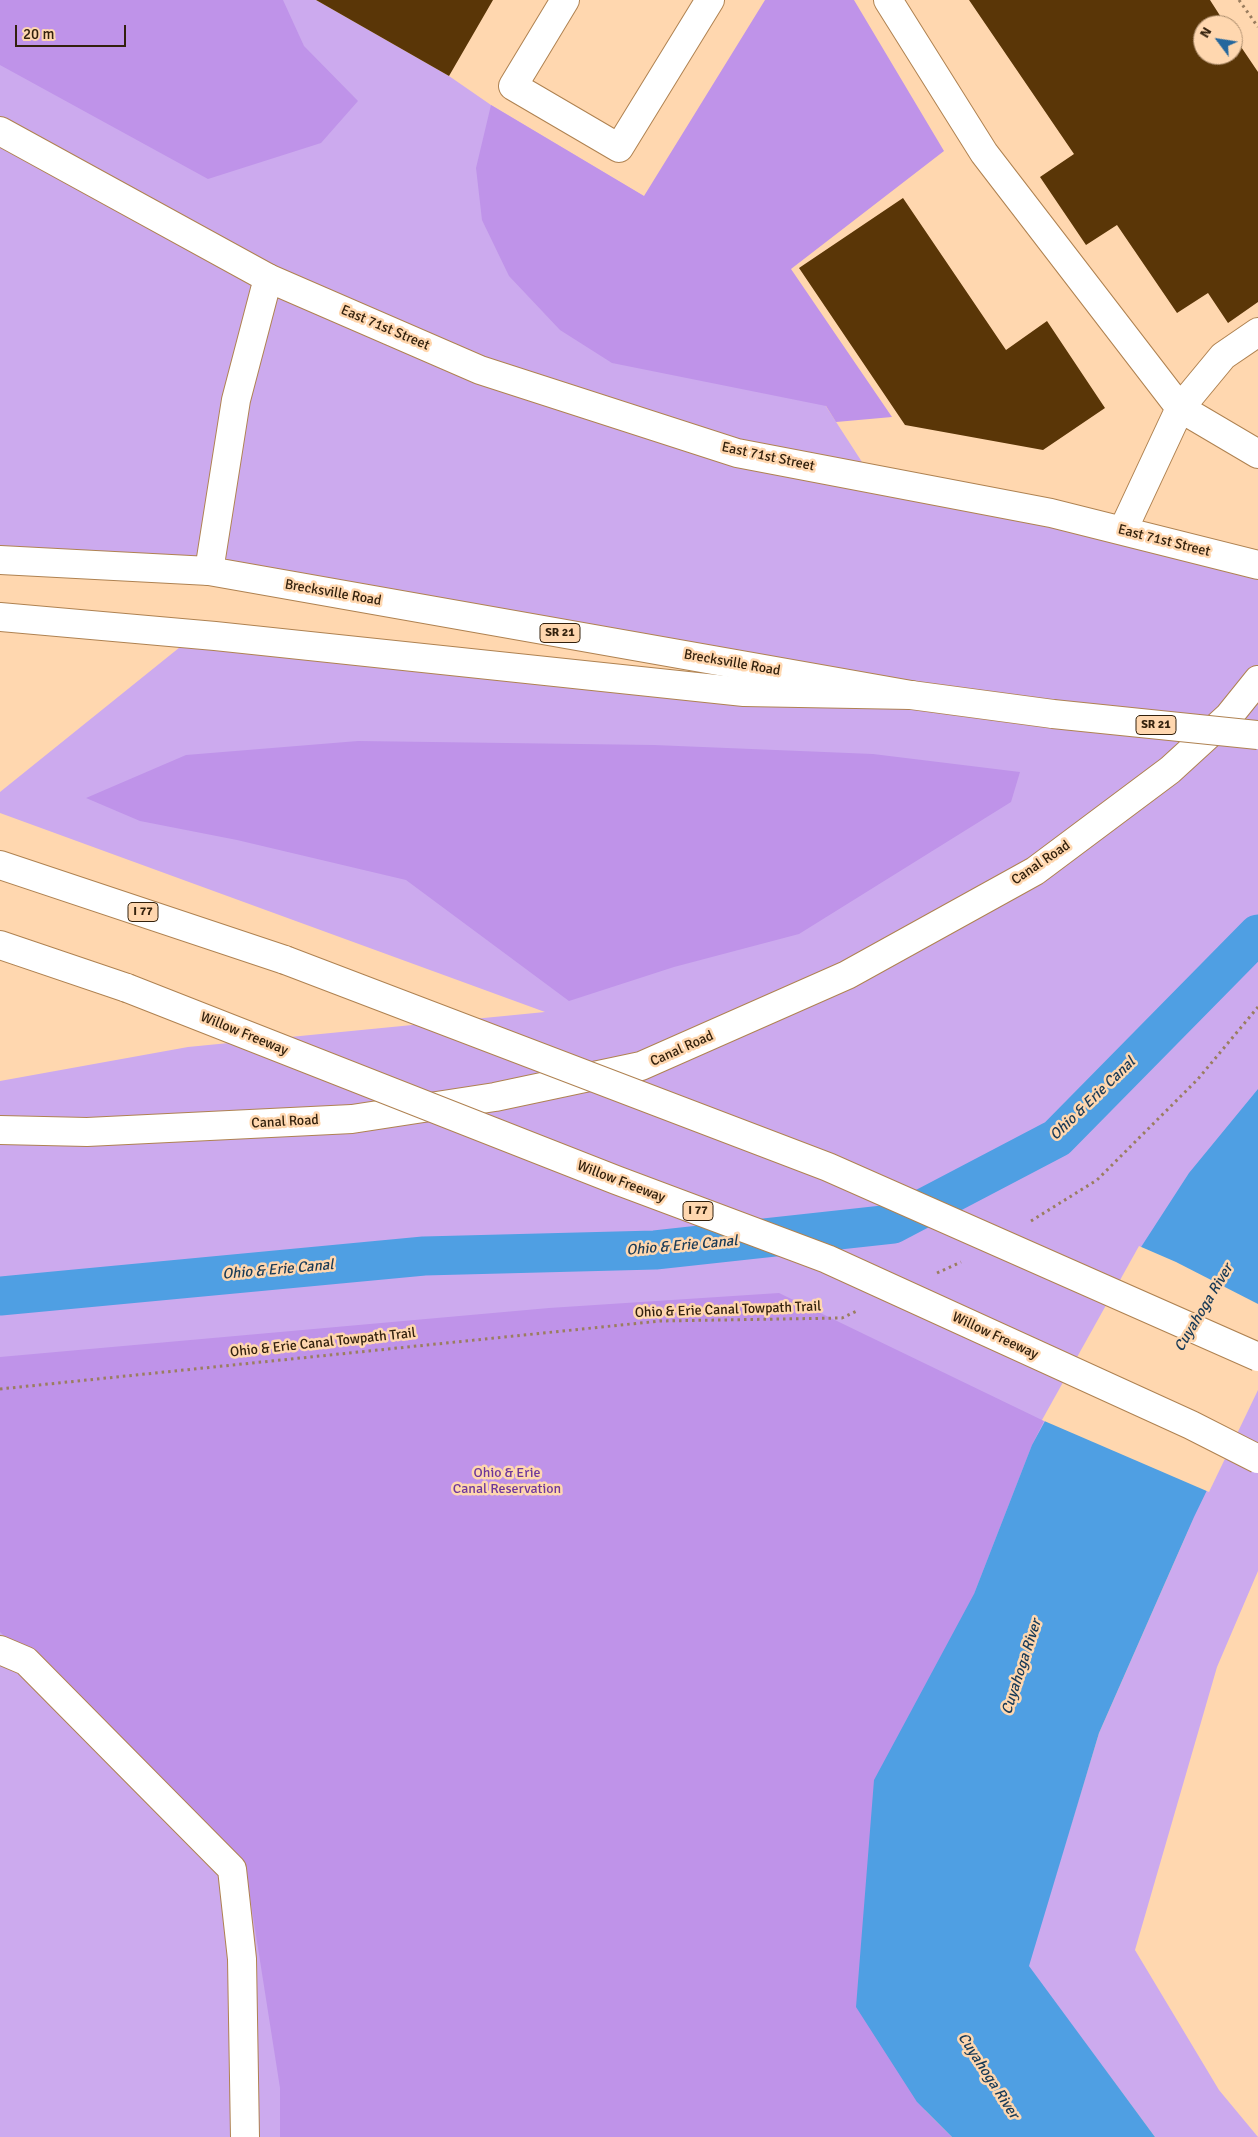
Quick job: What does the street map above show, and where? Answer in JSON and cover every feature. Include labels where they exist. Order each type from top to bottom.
[{"type":"main road","points":[[565,0],[513,86],[619,148],[710,0]]},
{"type":"main road","points":[[888,0],[984,154],[1180,408],[1258,454]]},
{"type":"main road","name":"East 71st Street","points":[[0,131],[268,278],[480,370],[737,453],[1042,511],[1258,565]]},
{"type":"main road","points":[[209,571],[236,400],[268,278]]},
{"type":"main road","points":[[1123,530],[1180,408],[1223,356],[1258,332]]},
{"type":"main road","name":"Brecksville Road","points":[[0,560],[209,571],[911,694],[1054,714],[1258,736]]},
{"type":"main road","points":[[0,617],[215,636],[744,692],[911,694]]},
{"type":"main road","name":"Canal Road","points":[[0,1130],[87,1132],[352,1119],[494,1097],[641,1066],[846,975],[1035,871],[1170,770],[1230,716],[1258,680]]},
{"type":"main road","name":"I 77","points":[[0,865],[285,960],[828,1167],[1258,1357]]},
{"type":"main road","name":"Willow Freeway","points":[[0,945],[127,988],[616,1180],[827,1259],[1191,1425],[1258,1458]]},
{"type":"main road","points":[[0,1650],[26,1661],[232,1869],[242,1959],[245,2137]]},
{"type":"path","points":[[1239,0],[1258,27]]},
{"type":"path","points":[[1022,1226],[1097,1180],[1198,1079],[1258,1007]]},
{"type":"path","points":[[929,1277],[964,1260]]},
{"type":"path","name":"Ohio & Erie Canal Towpath Trail","points":[[0,1389],[660,1321],[842,1318],[868,1306]]},
{"type":"green space","name":"Ohio & Erie Canal Reservation","points":[[0,0],[316,0],[449,76],[491,105],[719,241],[873,479],[1258,565],[1258,1571],[1217,1667],[1135,1950],[1219,2090],[1258,2137],[1155,2137],[1028,1966],[1099,1733],[1194,1517],[913,2137],[0,2137],[0,1081],[188,1047],[545,1012],[0,813],[0,792],[195,635],[906,694],[209,571],[0,560]]},
{"type":"green space","points":[[0,0],[283,0],[304,46],[358,101],[321,143],[208,179],[0,65]]},
{"type":"green space","points":[[765,0],[854,0],[944,151],[791,269],[892,417],[836,422],[826,406],[612,363],[560,330],[509,276],[482,220],[476,168],[491,105],[644,196]]},
{"type":"green space","points":[[358,741],[654,745],[873,754],[1020,772],[1011,802],[799,934],[674,967],[569,1001],[406,880],[237,840],[140,821],[86,798],[186,755]]},
{"type":"green space","name":"Ohio & Erie Canal Reservation","points":[[779,1293],[1044,1421],[1032,1445],[974,1594],[917,2102],[952,2137],[280,2137],[280,2088],[247,1878],[0,1632],[0,1357],[549,1308]]},
{"type":"water","name":"Cuyahoga River","points":[[1258,1089],[1258,1385],[1194,1517],[1099,1733],[1029,1966],[1155,2137],[952,2137],[917,2102],[856,2007],[874,1780],[974,1594],[1032,1445],[1132,1261],[1189,1173]]},
{"type":"pier","points":[[1139,1246],[1176,1262],[1258,1304],[1258,1390],[1209,1492],[1042,1420]]},
{"type":"building","points":[[316,0],[493,0],[449,76]]},
{"type":"building","points":[[969,0],[1210,0],[1220,15],[1193,15],[1193,65],[1243,65],[1243,50],[1258,72],[1258,302],[1228,323],[1208,293],[1177,313],[1117,225],[1086,245],[1040,177],[1074,154]]},
{"type":"building","points":[[903,198],[1006,350],[1047,321],[1105,408],[1043,450],[905,425],[799,268]]},
{"type":"waterway","name":"Ohio & Erie Canal","points":[[0,1296],[424,1256],[655,1250],[893,1224],[1057,1138],[1258,934]]}]
